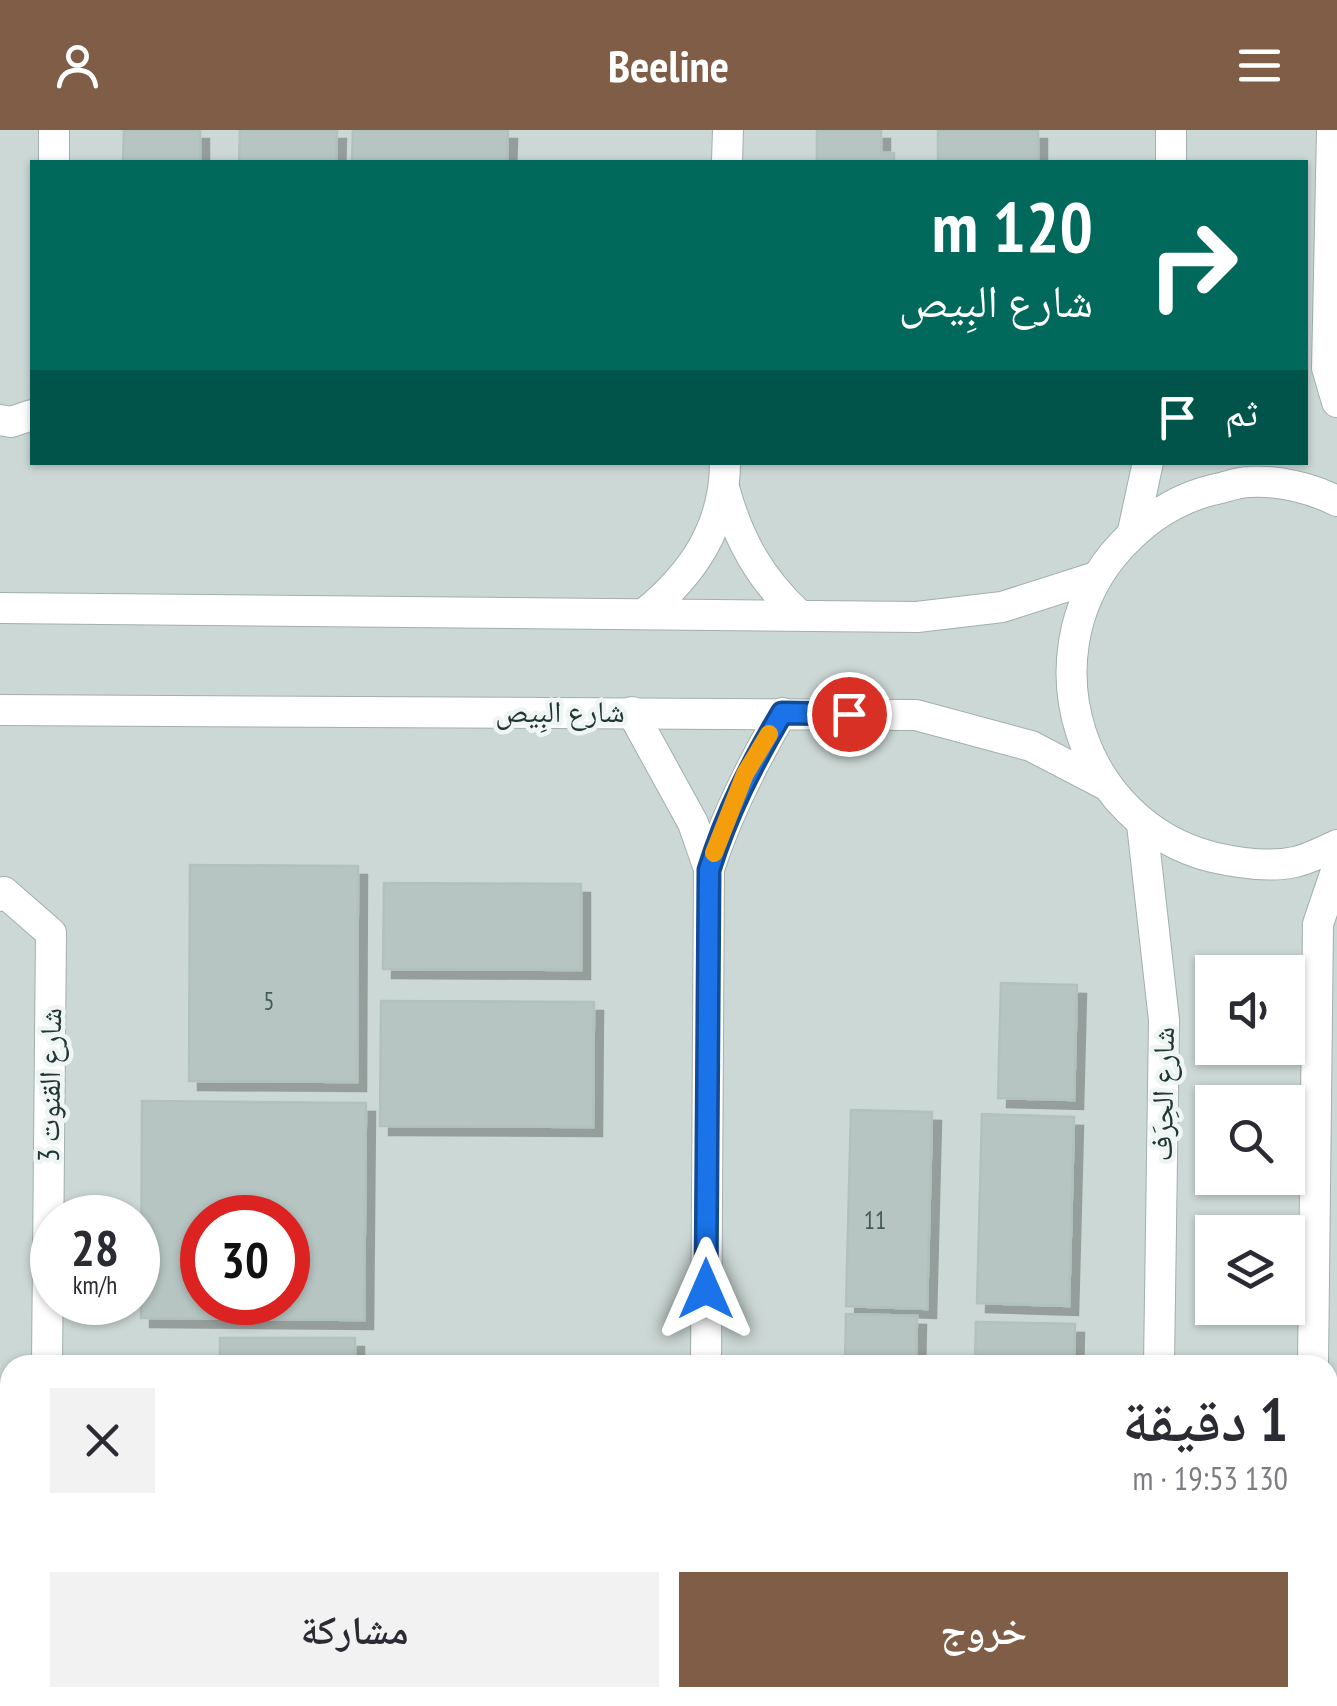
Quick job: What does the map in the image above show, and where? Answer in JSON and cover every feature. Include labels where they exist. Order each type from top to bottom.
[{"type":"street","points":[[54,130],[54,160]]},
{"type":"street","points":[[727,160],[728,130]]},
{"type":"street","points":[[1170,160],[1171,130]]},
{"type":"street","points":[[1332,130],[1327,368],[1337,402]]},
{"type":"street","points":[[0,420],[11,422],[30,417]]},
{"type":"street","points":[[1133,532],[1147,465]]},
{"type":"street","points":[[645,612],[688,572],[711,534],[725,477]]},
{"type":"street","points":[[725,477],[733,520],[759,572],[798,614]]},
{"type":"street","points":[[1337,500],[1313,489],[1249,482],[1187,496],[1133,532],[1096,577],[1076,628],[1070,682],[1080,736],[1106,785],[1142,824],[1188,851],[1241,864],[1295,862],[1337,845]]},
{"type":"street","points":[[0,608],[917,617],[1002,606],[1096,577]]},
{"type":"street","name":"شارع البِيص","points":[[0,710],[916,715],[1031,746],[1106,785]]},
{"type":"street","points":[[632,712],[693,823],[709,870]]},
{"type":"street","points":[[706,1355],[709,870],[745,774],[782,713]]},
{"type":"street","name":"شارع الحِرَف","points":[[1142,824],[1164,1020],[1159,1355]]},
{"type":"street","points":[[1313,1355],[1318,924],[1337,868]]},
{"type":"street","name":"شارع القنوت 3","points":[[0,896],[4,892],[51,933],[47,1355]]},
{"type":"shaded area","points":[[0,130],[1337,130],[1337,1355],[0,1355]]},
{"type":"building","points":[[124,130],[200,130],[200,160],[123,160]]},
{"type":"building","points":[[240,130],[337,130],[336,160],[239,160]]},
{"type":"building","points":[[353,130],[508,130],[507,160],[352,160]]},
{"type":"building","points":[[817,130],[881,130],[881,153],[894,153],[894,160],[817,160]]},
{"type":"building","points":[[938,130],[1038,130],[1038,160],[938,160]]},
{"type":"building","points":[[190,865],[358,866],[357,1082],[189,1081]]},
{"type":"building","points":[[384,883],[581,884],[581,970],[383,969]]},
{"type":"building","points":[[1001,983],[1077,985],[1074,1100],[998,1098]]},
{"type":"building","points":[[381,1001],[594,1002],[593,1127],[380,1126]]},
{"type":"building","points":[[142,1101],[366,1103],[364,1320],[310,1320],[310,1195],[180,1195],[180,1318],[160,1318],[160,1195],[142,1195]]},
{"type":"building","points":[[851,1110],[932,1112],[927,1309],[846,1306]]},
{"type":"building","points":[[982,1114],[1074,1117],[1069,1306],[977,1303]]},
{"type":"building","points":[[846,1314],[917,1316],[916,1355],[845,1355]]},
{"type":"building","points":[[976,1322],[1075,1324],[1074,1355],[975,1355]]},
{"type":"building","points":[[220,1338],[355,1338],[355,1355],[220,1355]]},
{"type":"slow traffic","points":[[714,853],[745,774],[769,734]]},
{"type":"route","points":[[706,1289],[709,870],[745,774],[782,713],[849,714]]}]
